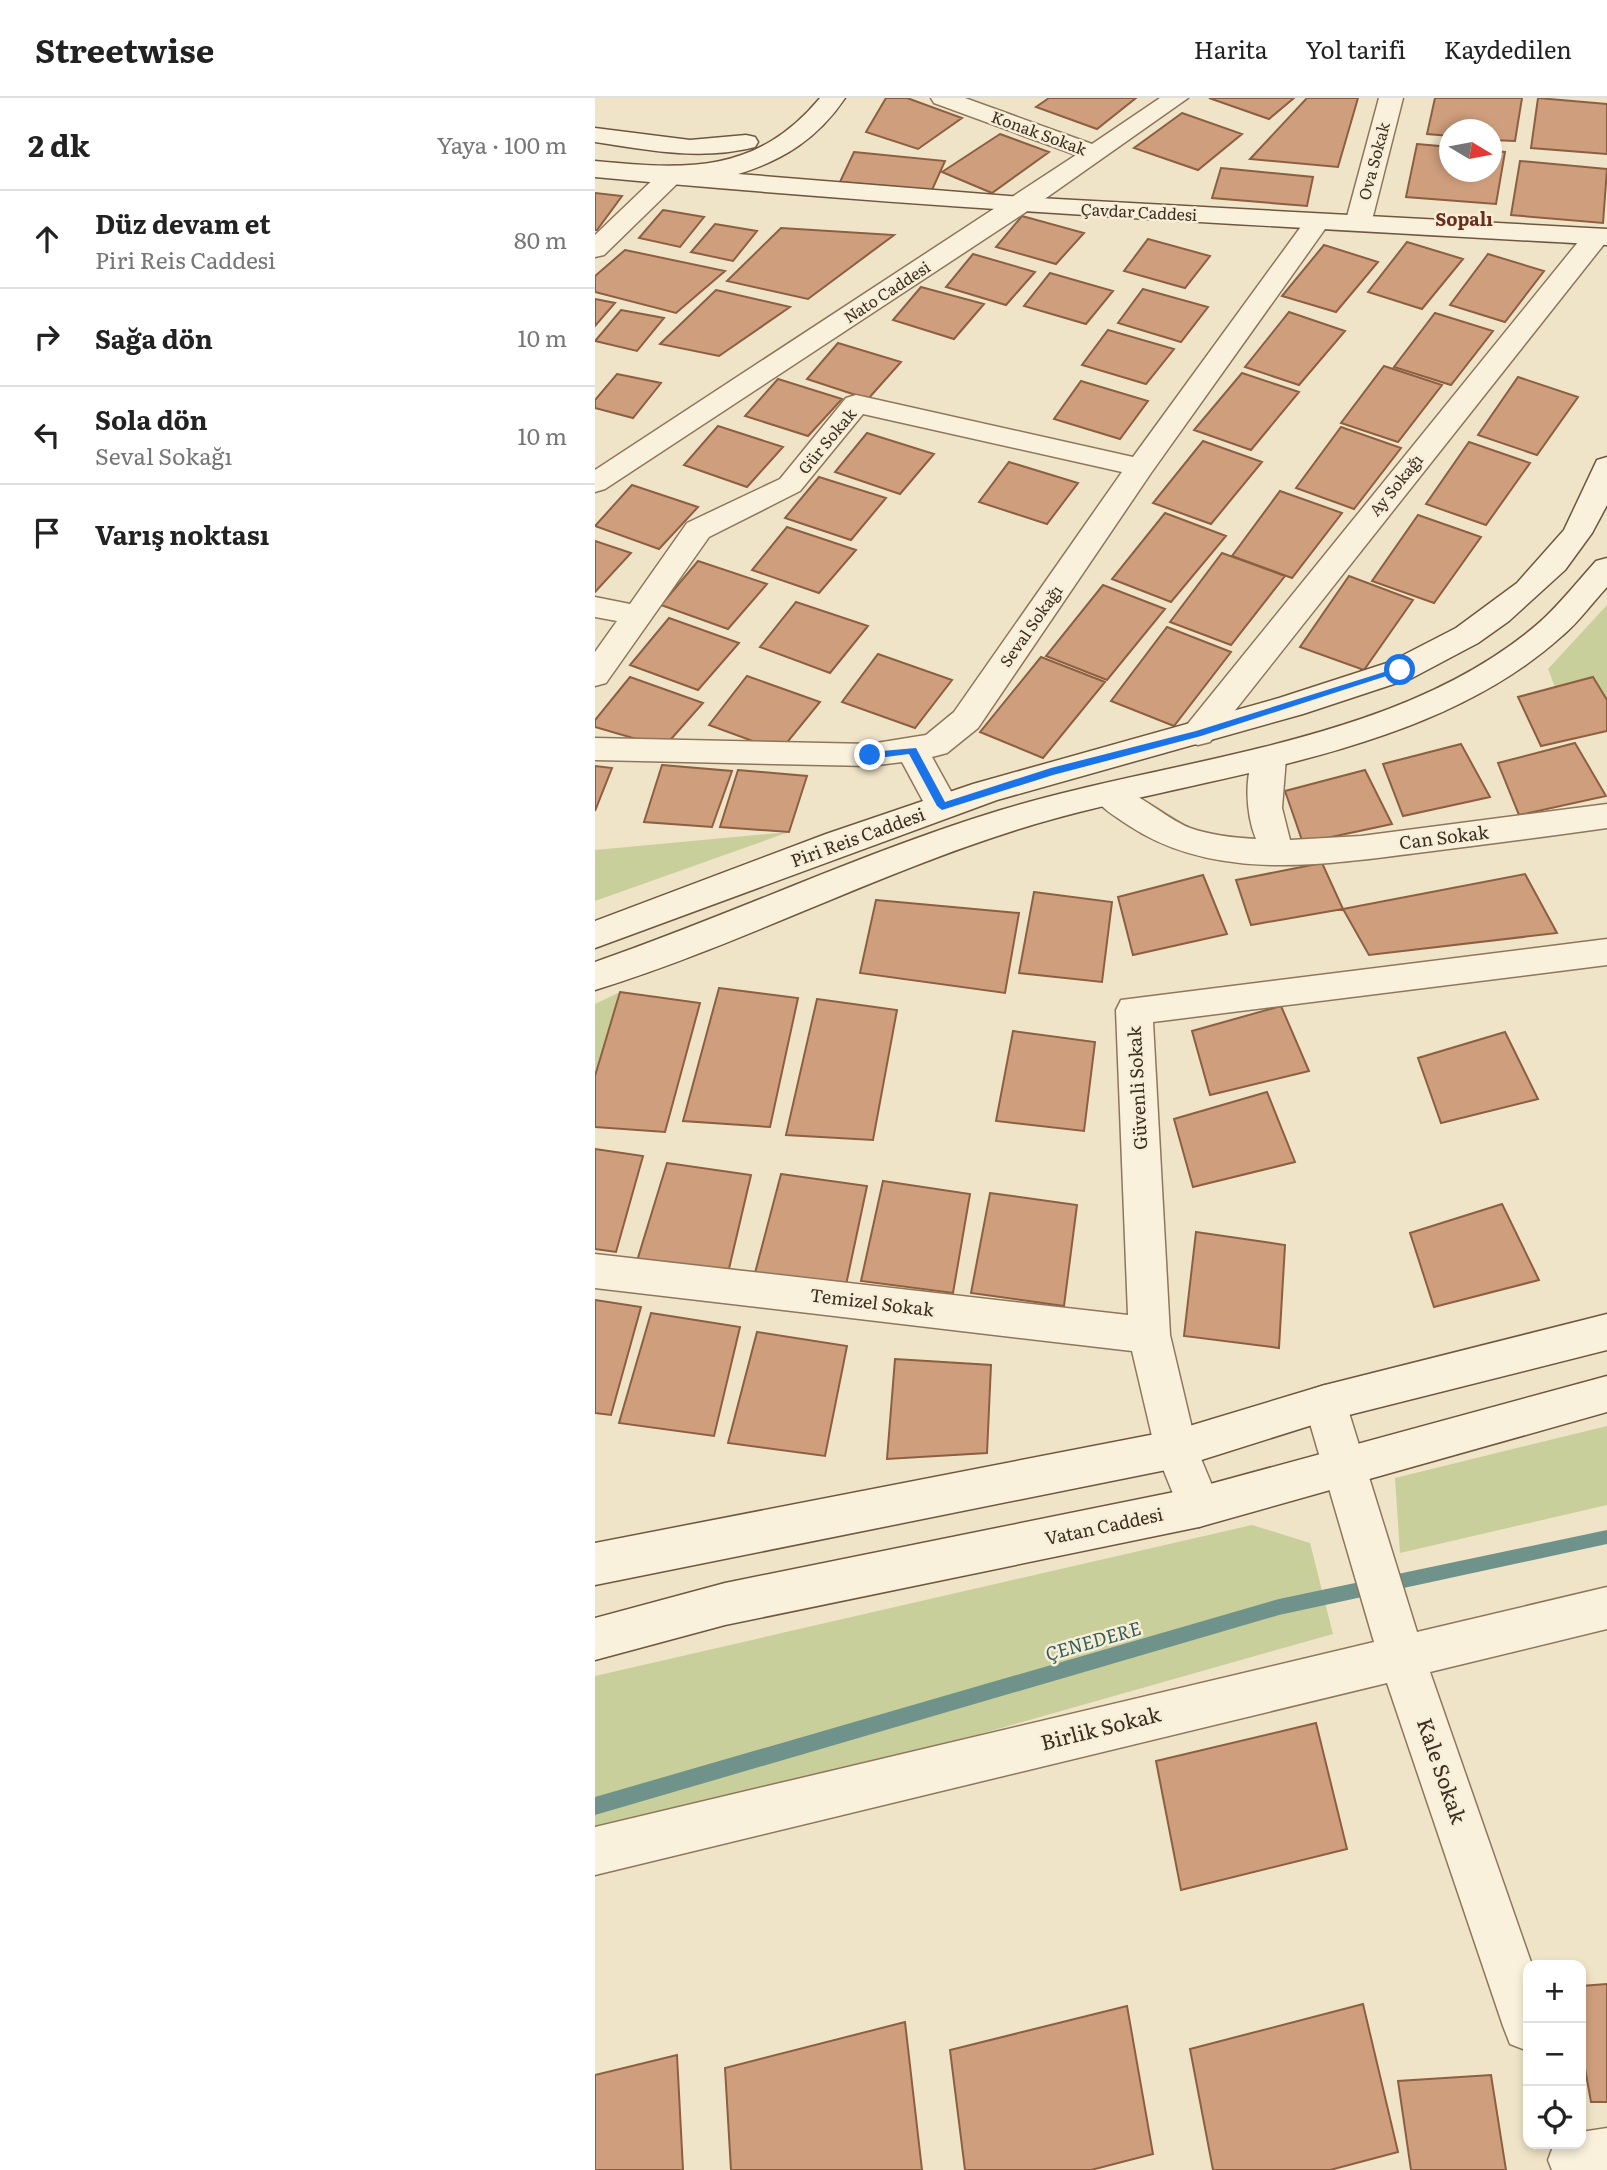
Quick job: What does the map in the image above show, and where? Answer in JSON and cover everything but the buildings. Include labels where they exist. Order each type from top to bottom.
[{"type":"street","points":[[813,98],[797,120],[778,136],[775,144],[788,174],[814,190]]},
{"type":"street","name":"Çavdar Caddesi","points":[[673,174],[711,173],[736,168],[777,153],[816,123],[833,98]]},
{"type":"street","name":"Konak Sokak","points":[[943,98],[1095,154]]},
{"type":"street","name":"Nato Caddesi","points":[[595,483],[1020,205],[1175,98]]},
{"type":"street","name":"Ova Sokak","points":[[1358,224],[1391,98]]},
{"type":"street","points":[[595,135],[715,147],[763,136],[797,120]]},
{"type":"street","name":"Çavdar Caddesi","points":[[595,169],[673,174],[814,190],[1020,205],[1601,237]]},
{"type":"street","points":[[595,249],[673,174]]},
{"type":"street","name":"Seval Sokağı","points":[[595,749],[836,757],[912,750],[935,745],[967,720],[1140,467],[1317,222]]},
{"type":"street","name":"Ay Sokağı","points":[[1198,734],[1601,237]]},
{"type":"street","name":"Gür Sokak","points":[[595,674],[698,530],[790,485],[856,404],[1140,467]]},
{"type":"street","name":"Piri Reis Caddesi","points":[[595,935],[942,806],[1051,772],[1198,734],[1400,670],[1492,617],[1527,591],[1564,553],[1589,515],[1607,466]]},
{"type":"street","name":"Piri Reis Caddesi","points":[[595,976],[1012,819],[1269,758],[1442,698],[1501,666],[1554,627],[1607,568]]},
{"type":"street","points":[[595,607],[636,615]]},
{"type":"street","points":[[912,750],[942,806]]},
{"type":"street","points":[[1269,758],[1265,818],[1269,836],[1280,855]]},
{"type":"street","name":"Can Sokak","points":[[1109,794],[1160,829],[1189,841],[1240,852],[1280,855],[1373,847],[1607,816]]},
{"type":"street","name":"Güvenli Sokak","points":[[1199,1507],[1176,1449],[1149,1335],[1134,1010],[1607,952]]},
{"type":"street","name":"Temizel Sokak","points":[[595,1271],[1149,1335]]},
{"type":"street","points":[[595,1564],[1176,1449],[1325,1403],[1607,1332]]},
{"type":"street","name":"Vatan Caddesi","points":[[595,1639],[725,1604],[1199,1507],[1607,1394]]},
{"type":"street","name":"Kale Sokak","points":[[1325,1403],[1396,1636],[1527,2023]]},
{"type":"street","name":"Birlik Sokak","points":[[595,1851],[1396,1636],[1607,1608]]},
{"type":"green space","points":[[1607,605],[1607,700],[1593,677],[1555,687],[1548,669]]},
{"type":"green space","points":[[789,832],[595,901],[595,850]]},
{"type":"green space","points":[[620,992],[595,1076],[595,1004]]},
{"type":"green space","points":[[1607,1426],[1607,1505],[1400,1553],[1395,1478]]},
{"type":"green space","points":[[1252,1525],[1310,1543],[1333,1634],[595,1843],[595,1676]]},
{"type":"waterway","name":"ÇENEDERE","points":[[595,1806],[1279,1607],[1607,1537]]},
{"type":"district","name":"Sopalı","points":[[1464,220]]},
{"type":"route","points":[[870,755],[912,750],[942,806],[1051,772],[1198,734],[1400,670]]}]
